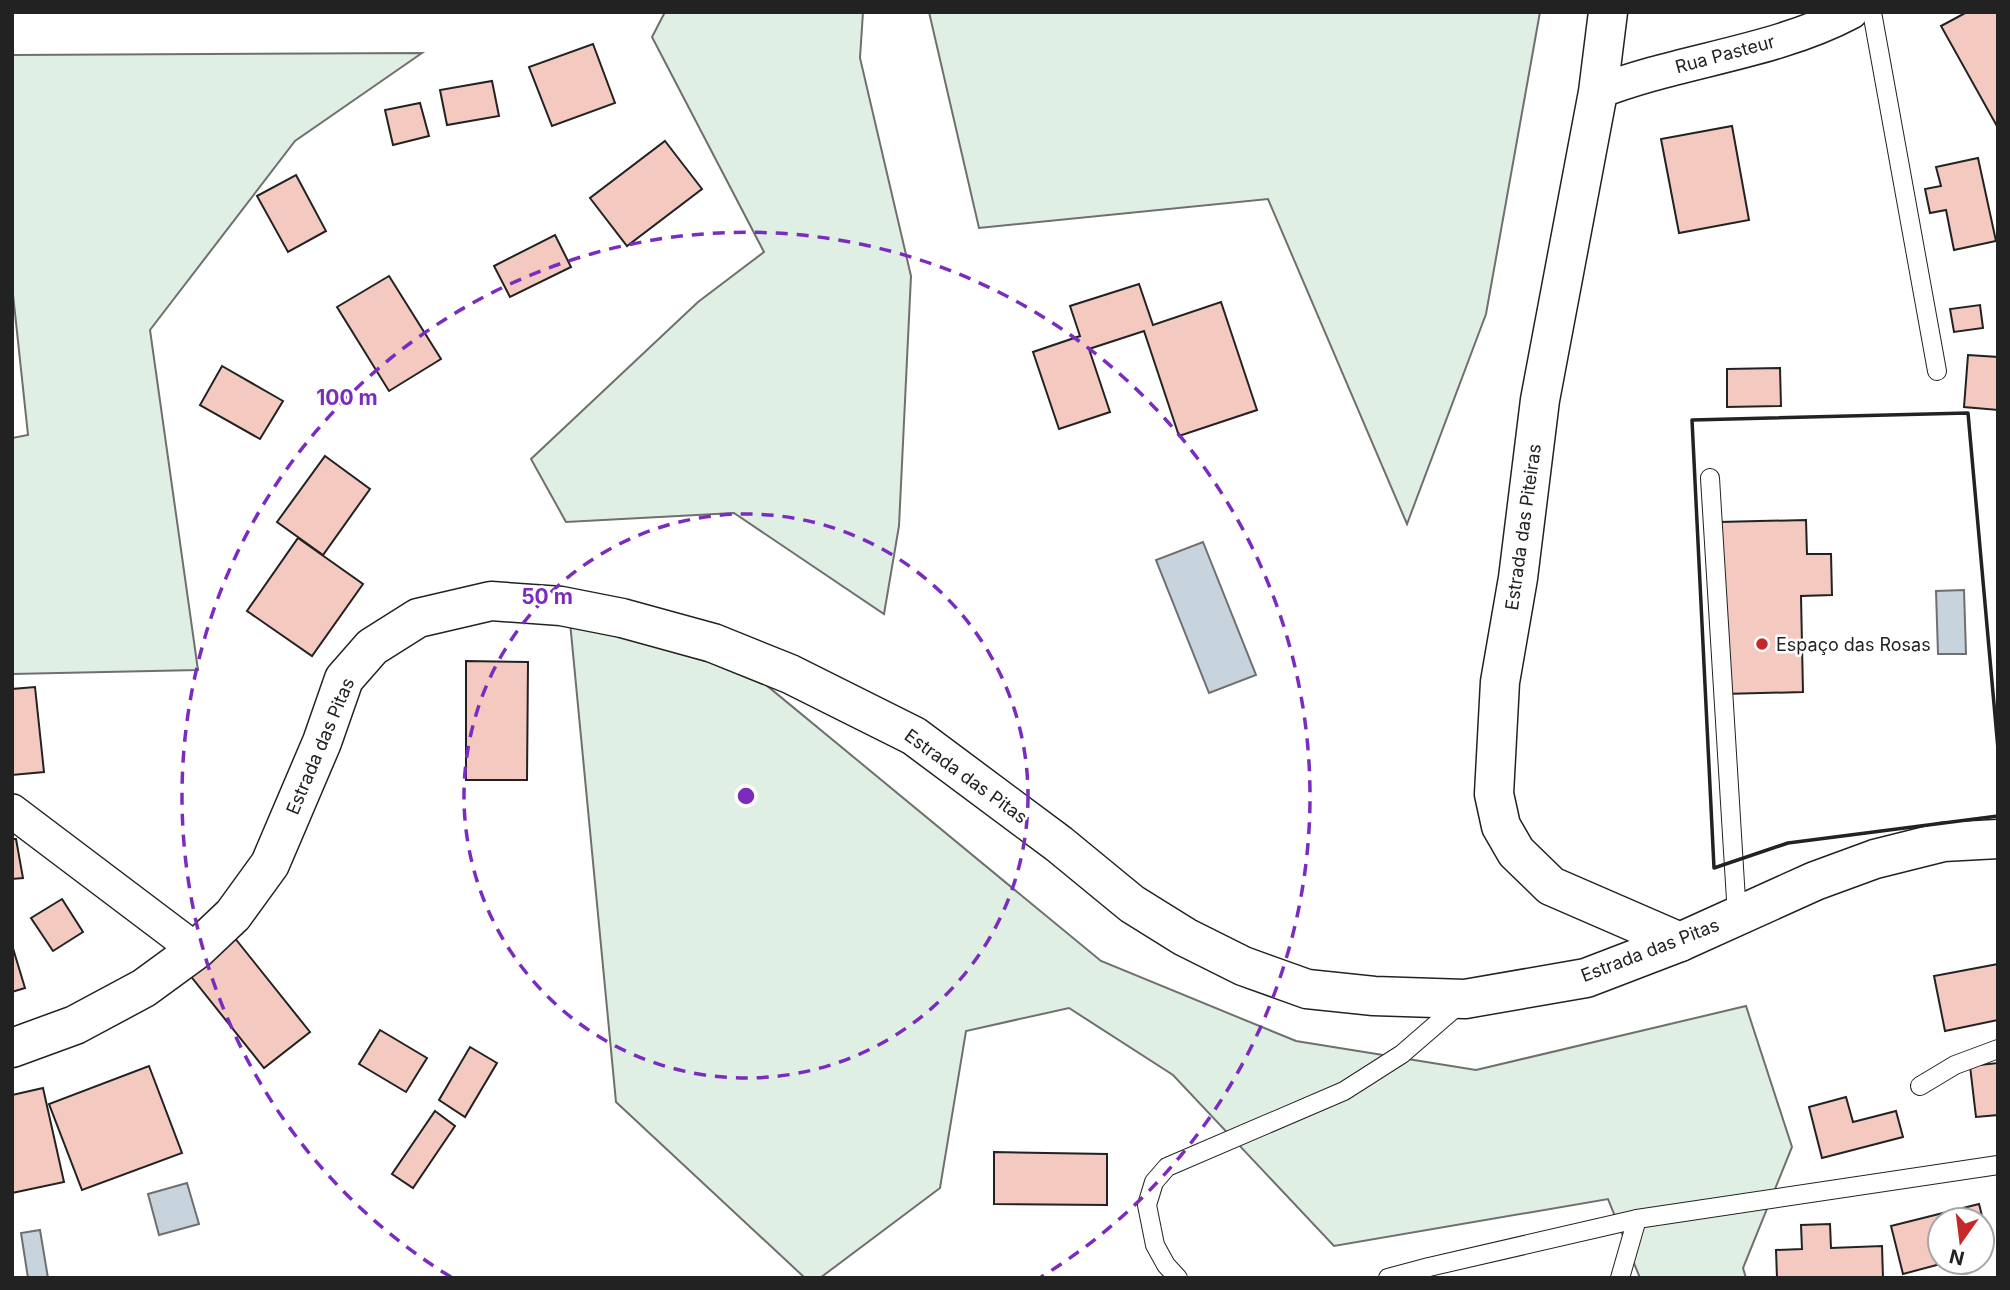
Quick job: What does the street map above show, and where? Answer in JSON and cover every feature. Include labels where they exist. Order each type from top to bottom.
[{"type":"street","name":"Estrada das Piteiras","points":[[1608,12],[1598,92],[1541,400],[1518,578],[1500,682],[1494,794],[1501,826],[1516,852],[1551,886],[1680,942]]},
{"type":"street","name":"Rua Pasteur","points":[[1598,92],[1623,82],[1778,40],[1837,20],[1851,12]]},
{"type":"street","name":"Estrada das Pitas","points":[[12,1048],[75,1025],[144,988],[196,950],[233,915],[270,864],[322,743],[344,679],[372,648],[418,618],[491,601],[561,606],[622,618],[713,643],[790,674],[914,736],[1059,844],[1132,904],[1185,937],[1243,966],[1307,989],[1374,996],[1465,999],[1586,978],[1680,942],[1815,881],[1875,859],[1943,842],[1998,839]]},
{"type":"street","points":[[12,811],[196,950]]},
{"type":"lane","points":[[1872,12],[1937,371]]},
{"type":"lane","points":[[1710,478],[1737,916]]},
{"type":"lane","points":[[1178,1278],[1166,1265],[1156,1245],[1147,1205],[1154,1182],[1167,1167],[1344,1091],[1402,1054],[1465,999]]},
{"type":"lane","points":[[1920,1086],[1955,1065],[1998,1049]]},
{"type":"lane","points":[[1388,1278],[1637,1219],[1998,1165]]},
{"type":"lane","points":[[1620,1278],[1637,1219]]},
{"type":"green space","points":[[665,12],[863,12],[860,58],[911,276],[899,526],[884,614],[734,513],[566,522],[531,459],[698,302],[764,252],[652,37]]},
{"type":"green space","points":[[929,12],[1540,12],[1486,314],[1407,524],[1268,199],[979,228]]},
{"type":"green space","points":[[422,53],[295,141],[150,330],[198,670],[12,674],[12,438],[28,435],[12,285],[12,55]]},
{"type":"green space","points":[[570,622],[754,675],[1101,961],[1296,1041],[1476,1070],[1746,1006],[1792,1147],[1743,1268],[1746,1278],[1640,1278],[1608,1199],[1334,1246],[1173,1075],[1069,1008],[966,1031],[940,1188],[820,1278],[805,1278],[616,1102]]},
{"type":"shaded area","points":[[1203,542],[1256,675],[1209,693],[1156,560]]},
{"type":"shaded area","points":[[1964,590],[1966,654],[1938,654],[1936,591]]},
{"type":"shaded area","points":[[187,1183],[199,1224],[159,1235],[148,1194]]},
{"type":"shaded area","points":[[40,1230],[48,1278],[28,1278],[21,1233]]},
{"type":"building","points":[[1967,12],[1998,12],[1998,128],[1941,26]]},
{"type":"building","points":[[593,44],[615,103],[552,126],[529,67]]},
{"type":"building","points":[[492,81],[499,116],[447,125],[440,90]]},
{"type":"building","points":[[420,103],[429,136],[393,145],[385,110]]},
{"type":"building","points":[[1732,126],[1749,220],[1679,233],[1661,139]]},
{"type":"building","points":[[665,141],[702,189],[627,246],[590,198]]},
{"type":"building","points":[[1978,158],[1996,241],[1954,250],[1946,210],[1930,213],[1925,189],[1941,186],[1936,167]]},
{"type":"building","points":[[296,175],[326,231],[288,252],[257,196]]},
{"type":"building","points":[[555,235],[571,267],[510,297],[494,266]]},
{"type":"building","points":[[389,276],[441,359],[389,391],[337,307]]},
{"type":"building","points":[[1139,284],[1153,325],[1221,302],[1257,410],[1179,436],[1144,331],[1089,349],[1110,412],[1059,429],[1033,352],[1080,336],[1070,306]]},
{"type":"building","points":[[1980,305],[1983,328],[1954,332],[1950,309]]},
{"type":"building","points":[[1968,355],[1998,357],[1998,410],[1964,407]]},
{"type":"building","points":[[222,366],[283,401],[260,439],[200,405]]},
{"type":"building","points":[[1780,368],[1781,406],[1727,407],[1727,369]]},
{"type":"building","points":[[325,456],[370,489],[323,555],[277,522]]},
{"type":"building","name":"Espaço das Rosas","points":[[1806,520],[1807,554],[1831,554],[1832,595],[1801,596],[1803,692],[1724,694],[1719,522]]},
{"type":"building","points":[[298,538],[363,584],[312,656],[247,611]]},
{"type":"building","points":[[466,661],[528,662],[527,780],[466,780]]},
{"type":"building","points":[[35,687],[44,772],[12,775],[12,689]]},
{"type":"building","points":[[12,839],[16,839],[23,878],[12,879]]},
{"type":"building","points":[[62,899],[83,932],[53,951],[31,918]]},
{"type":"building","points":[[234,937],[310,1032],[264,1068],[189,974]]},
{"type":"building","points":[[12,945],[25,988],[12,992]]},
{"type":"building","points":[[1998,964],[1998,1020],[1945,1031],[1934,976]]},
{"type":"building","points":[[380,1030],[427,1058],[406,1092],[359,1064]]},
{"type":"building","points":[[470,1047],[497,1063],[465,1117],[439,1100]]},
{"type":"building","points":[[1998,1063],[1998,1115],[1976,1117],[1970,1066]]},
{"type":"building","points":[[149,1066],[182,1153],[82,1190],[49,1104]]},
{"type":"building","points":[[43,1088],[64,1182],[12,1193],[12,1095]]},
{"type":"building","points":[[1846,1097],[1853,1122],[1896,1111],[1903,1137],[1822,1158],[1809,1107]]},
{"type":"building","points":[[435,1111],[455,1126],[413,1188],[392,1174]]},
{"type":"building","points":[[994,1152],[1107,1154],[1107,1205],[994,1204]]},
{"type":"building","points":[[1926,1217],[1926,1268],[1903,1274],[1891,1226]]},
{"type":"building","points":[[1830,1224],[1831,1248],[1882,1246],[1883,1278],[1777,1278],[1776,1250],[1802,1249],[1801,1225]]},
{"type":"wall","points":[[1998,749],[1968,413],[1692,420],[1714,868],[1788,843],[1998,816]]},
{"type":"place","name":"Espaço das Rosas","points":[[1762,644]]}]
